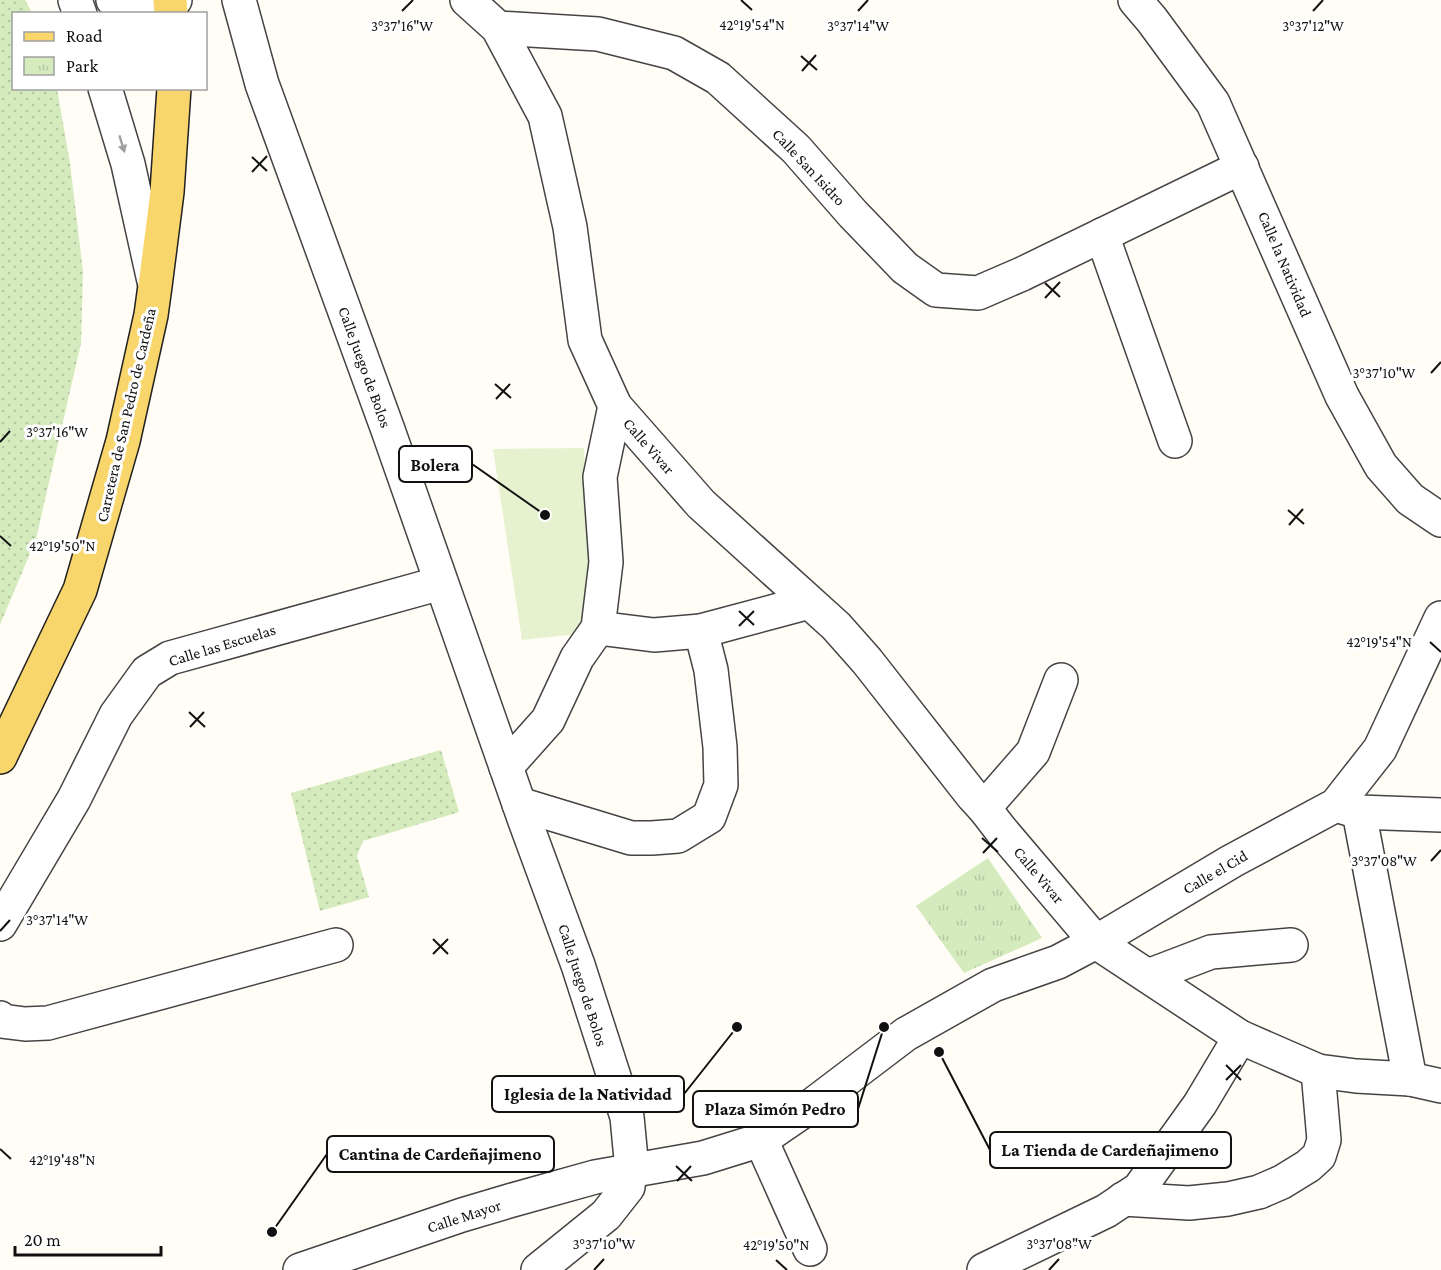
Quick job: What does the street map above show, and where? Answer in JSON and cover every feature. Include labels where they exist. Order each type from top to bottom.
[{"type":"main road","name":"Carretera de San Pedro de Cardeña","points":[[0,757],[80,590],[123,441],[151,315],[167,192],[174,90]]},
{"type":"street","points":[[113,0],[172,4]]},
{"type":"street","name":"Calle Juego de Bolos","points":[[239,0],[262,84],[411,492],[441,584],[578,965],[627,1117],[630,1170]]},
{"type":"street","name":"Calle Vivar","points":[[467,0],[498,28],[545,116],[570,227],[585,340],[615,406],[701,504],[836,626],[867,661],[972,795],[1096,942],[1240,1037],[1318,1071],[1426,1083]]},
{"type":"street","name":"Calle la Natividad","points":[[1135,0],[1213,103],[1342,396],[1381,466],[1410,499],[1441,520]]},
{"type":"street","name":"Calle San Isidro","points":[[498,28],[598,34],[674,53],[718,78],[796,149],[904,268],[936,290],[978,293],[1242,167]]},
{"type":"street","points":[[106,90],[128,164],[155,286]]},
{"type":"street","points":[[1102,235],[1175,441]]},
{"type":"street","points":[[506,767],[548,720],[577,658],[598,628],[606,562],[600,477],[615,406]]},
{"type":"street","name":"Calle las Escuelas","points":[[0,924],[74,799],[116,715],[147,672],[171,658],[441,584]]},
{"type":"street","points":[[598,628],[654,635],[701,630],[809,602]]},
{"type":"street","name":"Calle el Cid","points":[[761,1140],[815,1103],[906,1034],[993,985],[1058,962],[1096,942],[1232,861],[1347,808],[1380,749],[1441,618]]},
{"type":"street","points":[[519,804],[631,838],[678,836],[709,817],[721,785],[720,747],[711,670],[701,630]]},
{"type":"street","points":[[984,808],[1033,752],[1060,680]]},
{"type":"street","points":[[1426,1083],[1347,808],[1441,815]]},
{"type":"street","points":[[0,1018],[2,1021],[25,1024],[48,1023],[336,945]]},
{"type":"street","points":[[1148,976],[1211,952],[1291,945]]},
{"type":"street","points":[[984,1270],[1106,1211],[1139,1189],[1200,1104],[1240,1037]]},
{"type":"street","points":[[1123,1199],[1189,1203],[1228,1199],[1259,1192],[1282,1182],[1308,1166],[1319,1155],[1324,1140],[1318,1071]]},
{"type":"street","points":[[761,1140],[810,1249]]},
{"type":"street","name":"Calle Mayor","points":[[300,1270],[462,1215],[595,1177],[703,1158],[761,1140]]},
{"type":"street","points":[[538,1270],[606,1215],[628,1187],[630,1170]]},
{"type":"green space","points":[[0,0],[25,0],[31,12],[12,12],[12,90],[57,90],[70,163],[83,272],[81,343],[36,539],[0,625]]},
{"type":"green space","points":[[584,448],[590,581],[578,634],[522,640],[493,449]]},
{"type":"green space","points":[[441,750],[459,812],[363,841],[357,856],[369,897],[320,911],[291,793]]},
{"type":"green space","points":[[988,858],[1042,938],[964,973],[916,906]]},
{"type":"place","name":"Bolera","points":[[545,515]]},
{"type":"place","name":"Iglesia de la Natividad","points":[[737,1027]]},
{"type":"place","name":"Plaza Simón Pedro","points":[[884,1027]]},
{"type":"place","name":"La Tienda de Cardeñajimeno","points":[[939,1052]]},
{"type":"place","name":"Cantina de Cardeñajimeno","points":[[272,1232]]}]
